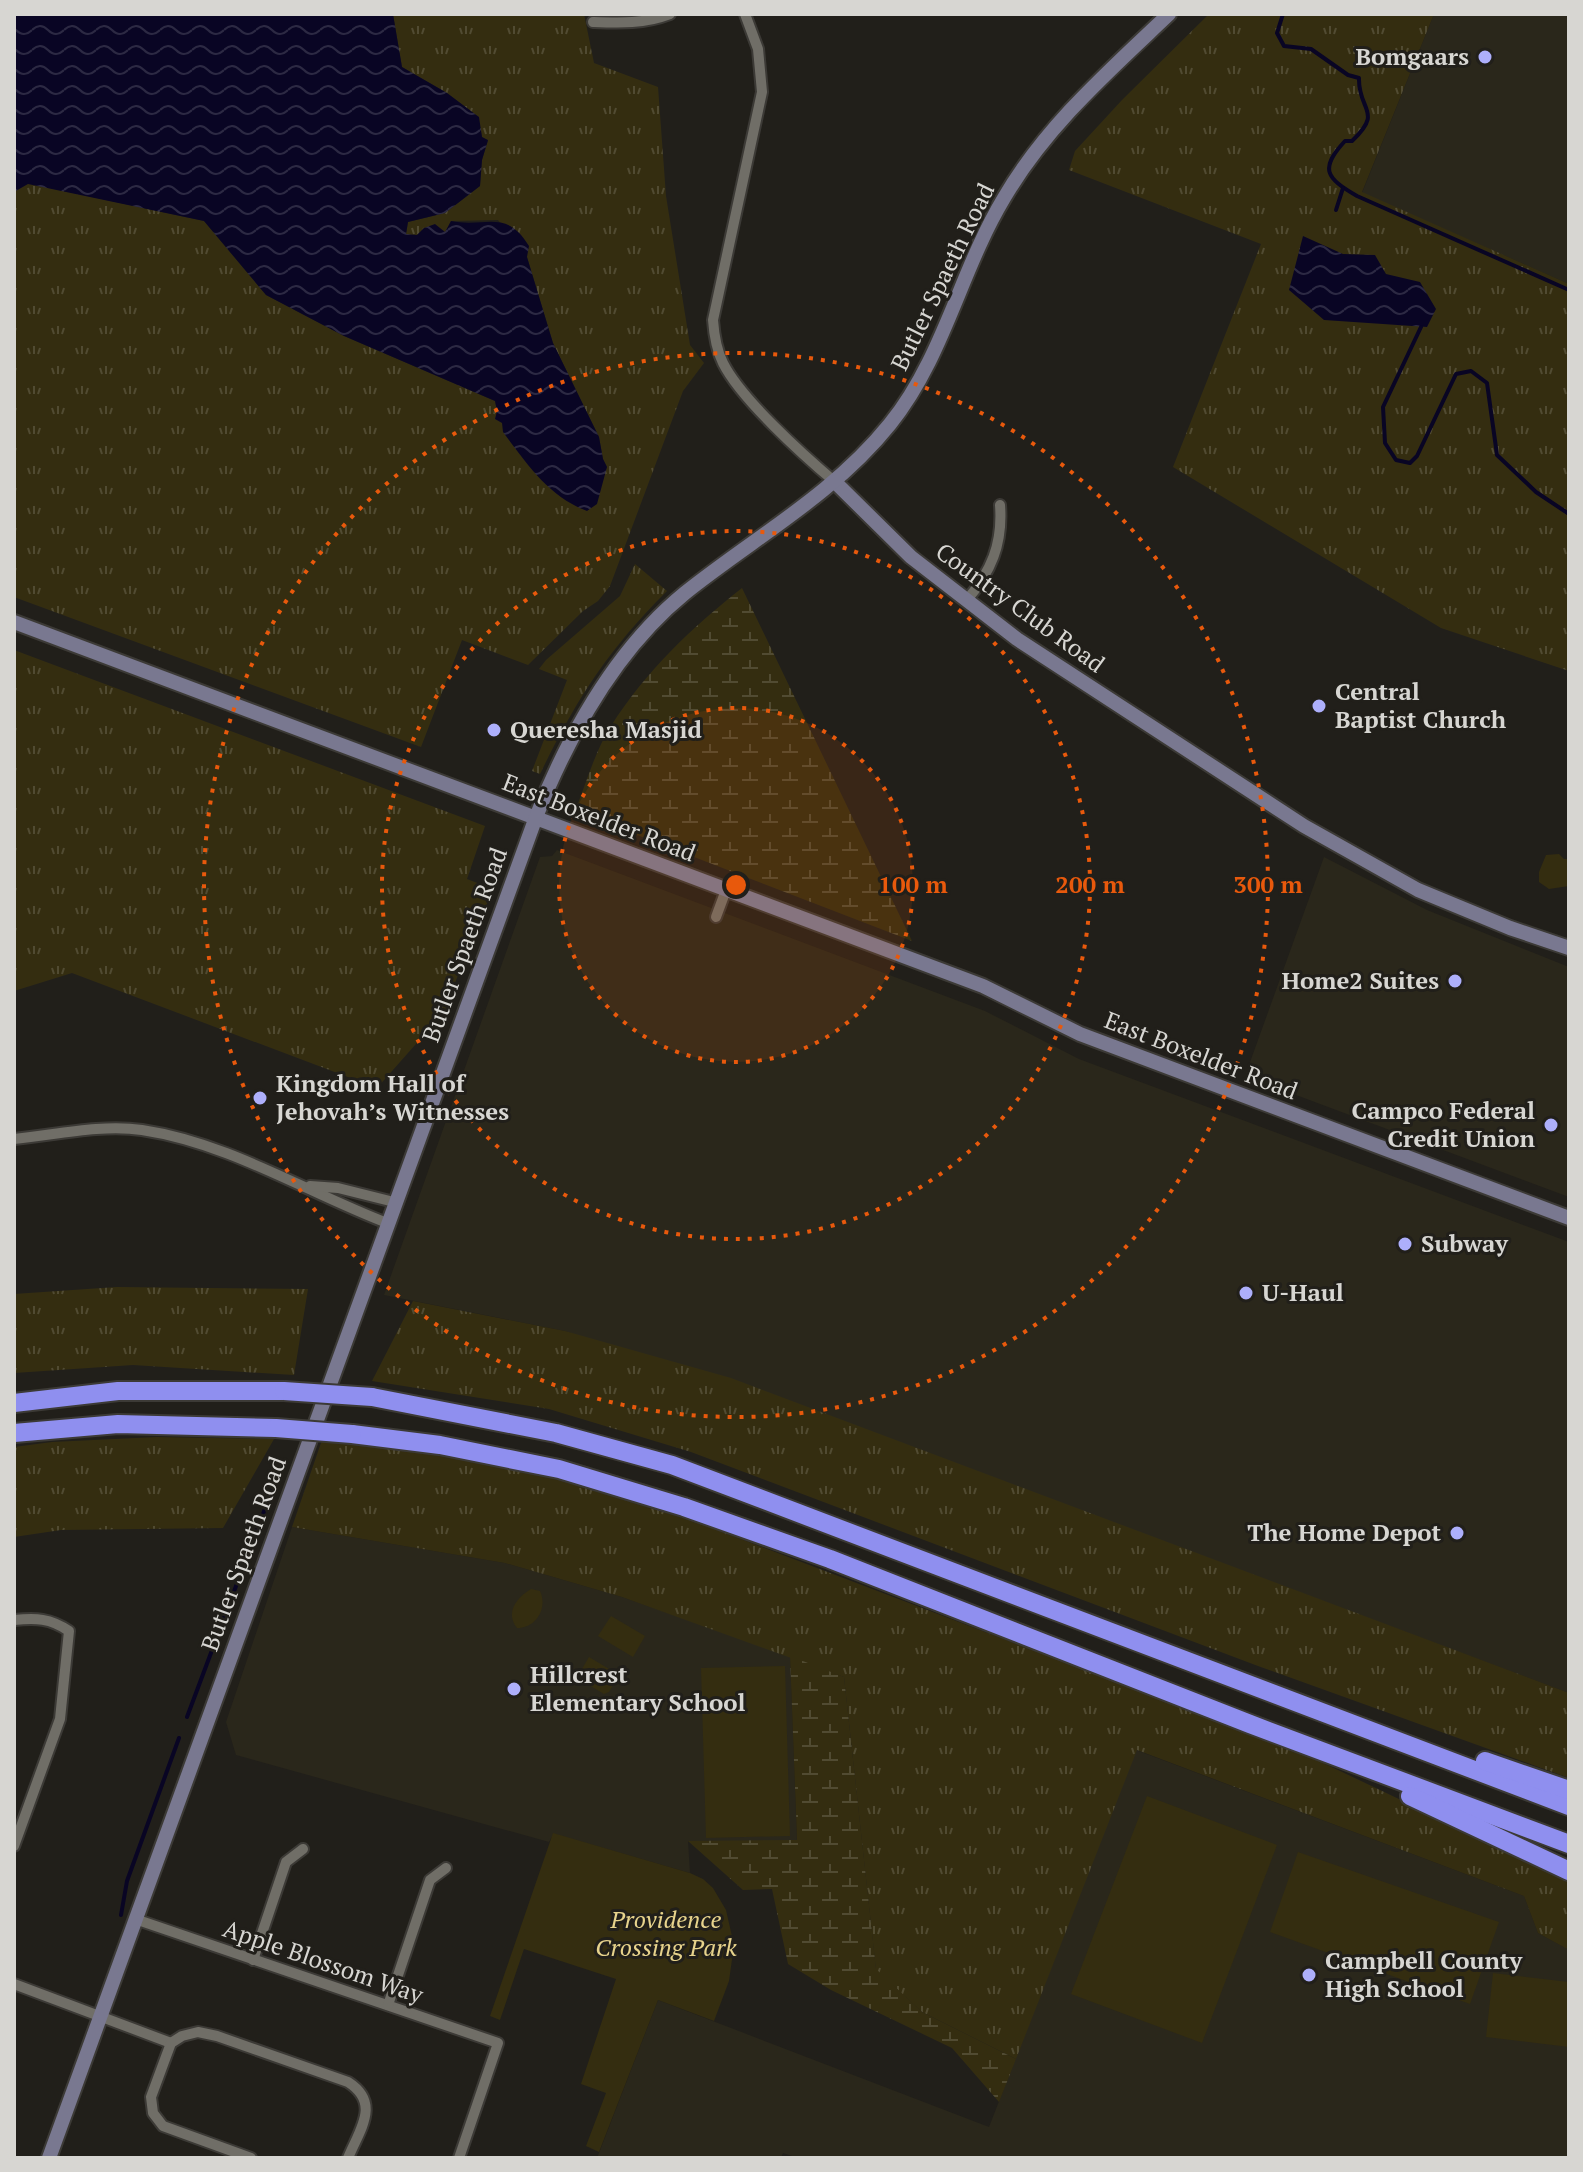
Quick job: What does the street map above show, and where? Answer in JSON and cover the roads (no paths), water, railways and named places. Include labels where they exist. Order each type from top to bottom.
[{"type":"highway","points":[[14,1403],[118,1391],[284,1391],[372,1397],[556,1433],[672,1465],[1569,1806]]},
{"type":"highway","points":[[14,1433],[118,1424],[276,1428],[440,1445],[559,1469],[684,1507],[845,1565],[1250,1724],[1569,1844]]},
{"type":"highway","points":[[1167,1653],[1569,1790]]},
{"type":"highway","points":[[1250,1724],[1569,1871]]},
{"type":"main road","name":"Butler Spaeth Road","points":[[49,2158],[536,817],[587,710],[619,662],[644,632],[684,594],[835,482],[891,423],[940,343],[977,251],[996,212],[1032,154],[1071,110],[1169,14]]},
{"type":"main road","name":"Country Club Road","points":[[835,482],[911,557],[966,601],[1304,826],[1369,864],[1473,914],[1569,948]]},
{"type":"main road","name":"East Boxelder Road","points":[[14,622],[983,986],[1080,1034],[1569,1218]]},
{"type":"street","points":[[593,22],[629,23],[654,20],[670,14]]},
{"type":"street","name":"Country Club Road","points":[[745,14],[758,49],[762,92],[713,320],[715,341],[723,363],[742,390],[835,482]]},
{"type":"street","points":[[966,601],[990,569],[998,547],[1000,505]]},
{"type":"street","points":[[716,917],[726,890]]},
{"type":"street","points":[[14,1139],[110,1129],[140,1130],[179,1139],[308,1186],[333,1202],[387,1223]]},
{"type":"street","points":[[308,1186],[338,1188],[394,1202]]},
{"type":"street","points":[[14,1620],[41,1618],[56,1622],[69,1631],[60,1719],[14,1846]]},
{"type":"street","points":[[253,1960],[286,1862],[303,1849]]},
{"type":"street","points":[[388,2005],[430,1880],[446,1868]]},
{"type":"street","name":"Apple Blossom Way","points":[[135,1919],[498,2043],[459,2158]]},
{"type":"street","points":[[14,1984],[171,2043]]},
{"type":"street","points":[[251,2158],[163,2126],[153,2113],[151,2097],[171,2043],[182,2036],[198,2032],[217,2036],[348,2082],[358,2089],[366,2100],[367,2112],[348,2158]]},
{"type":"water","points":[[14,14],[393,14],[402,67],[447,93],[479,117],[482,137],[488,140],[482,160],[480,186],[445,213],[408,222],[406,234],[417,235],[435,224],[445,232],[451,221],[494,222],[512,227],[529,246],[527,257],[553,343],[599,437],[607,467],[597,504],[587,511],[573,505],[539,478],[503,432],[502,423],[495,419],[495,401],[344,336],[266,295],[204,221],[28,184],[14,192]]},
{"type":"water","points":[[1303,236],[1343,254],[1375,255],[1386,274],[1420,282],[1436,309],[1427,327],[1324,320],[1289,290]]},
{"type":"waterway","points":[[1283,14],[1277,33],[1284,46],[1311,49],[1348,75],[1359,78],[1368,117],[1361,131],[1352,141],[1345,141],[1332,159],[1330,172],[1338,184],[1357,196],[1569,290]]},
{"type":"waterway","points":[[1336,210],[1343,188]]},
{"type":"waterway","points":[[1421,327],[1383,407],[1385,443],[1396,460],[1410,463],[1417,456],[1456,374],[1471,371],[1487,383],[1497,455],[1536,492],[1569,514]]},
{"type":"waterway","points":[[187,1717],[272,1490]]},
{"type":"waterway","points":[[121,1915],[127,1881],[179,1738]]},
{"type":"place","name":"Bomgaars","points":[[1485,57]]},
{"type":"place","name":"Central Baptist Church","points":[[1319,706]]},
{"type":"place","name":"Queresha Masjid","points":[[494,730]]},
{"type":"place","name":"Home2 Suites","points":[[1455,981]]},
{"type":"place","name":"Kingdom Hall of Jehovah’s Witnesses","points":[[260,1098]]},
{"type":"place","name":"Campco Federal Credit Union","points":[[1551,1125]]},
{"type":"place","name":"Subway","points":[[1405,1244]]},
{"type":"place","name":"U-Haul","points":[[1246,1293]]},
{"type":"place","name":"The Home Depot","points":[[1457,1533]]},
{"type":"place","name":"Hillcrest Elementary School","points":[[514,1689]]},
{"type":"place","name":"Campbell County High School","points":[[1309,1975]]},
{"type":"park label","name":"Providence Crossing Park","points":[[666,1934]]}]
